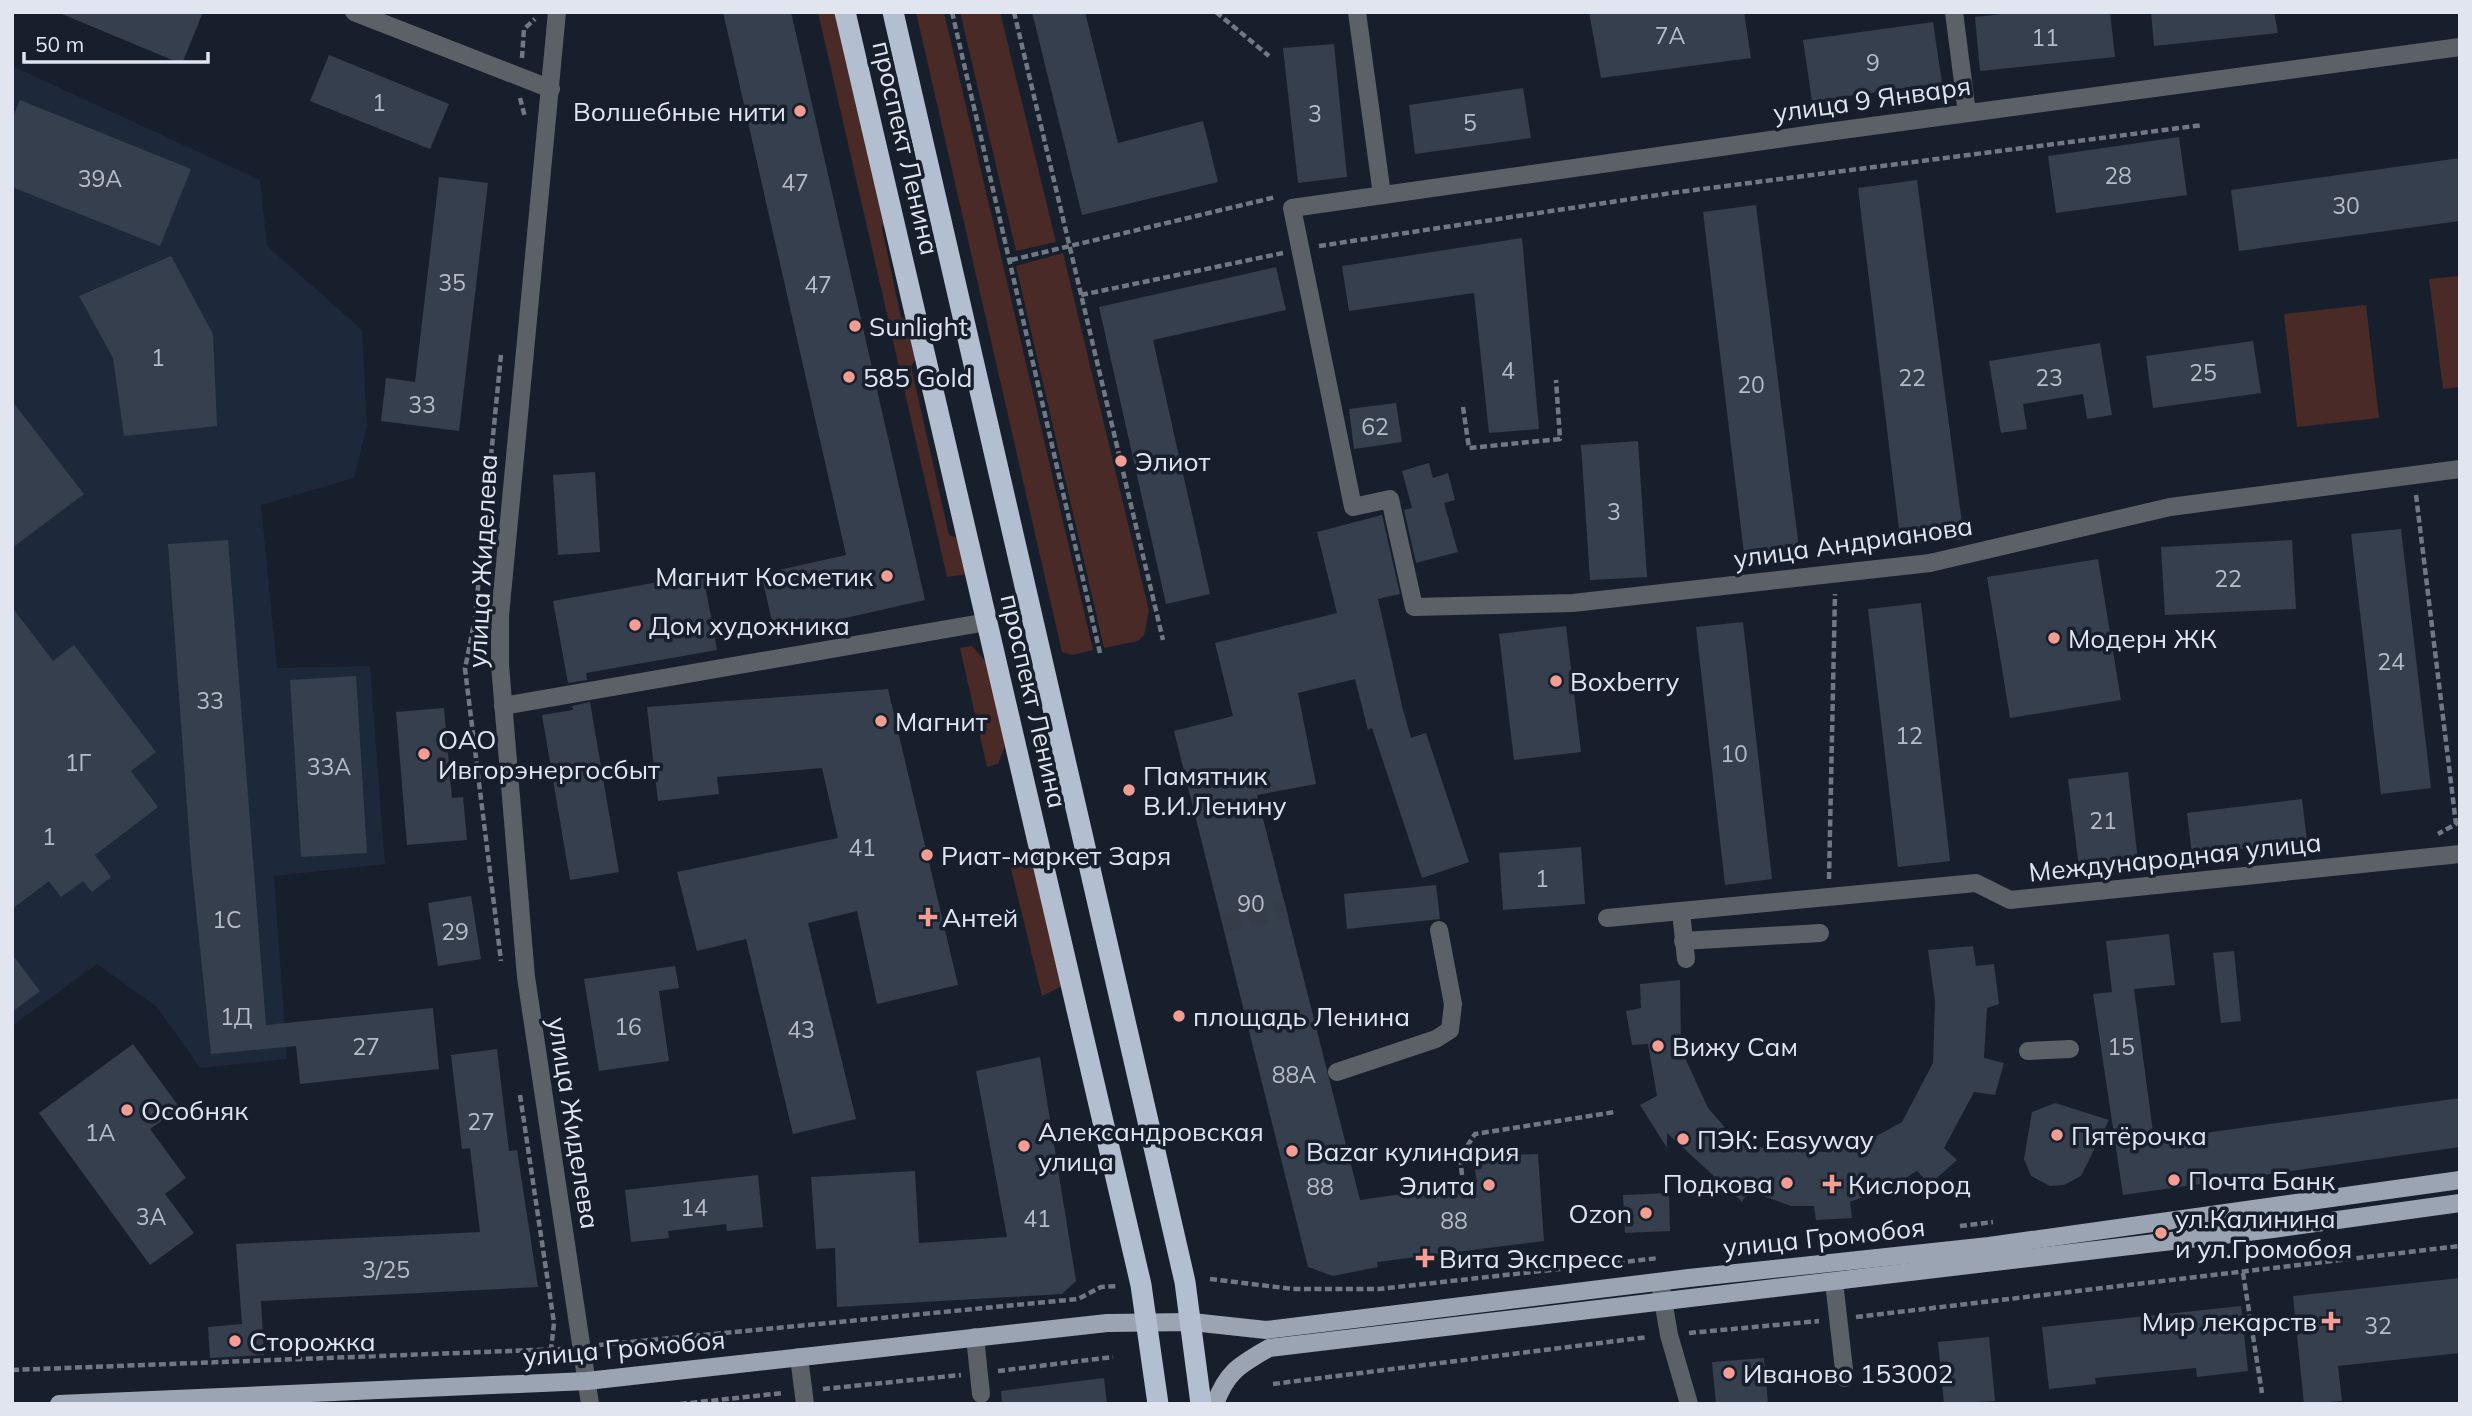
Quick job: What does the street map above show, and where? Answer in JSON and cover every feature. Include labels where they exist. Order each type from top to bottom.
[{"type":"highway","name":"проспект Ленина","points":[[845,12],[1147,1323],[1158,1404]]},
{"type":"highway","name":"проспект Ленина","points":[[893,12],[1192,1322],[1201,1404]]},
{"type":"main road","name":"улица Громобоя","points":[[59,1404],[587,1381],[1107,1323],[1192,1322],[1266,1329],[1989,1246],[2460,1180]]},
{"type":"main road","name":"улица Громобоя","points":[[1215,1404],[1234,1368],[1269,1348],[2273,1229],[2460,1203]]},
{"type":"main road","name":"улица Громобоя","points":[[1192,1322],[1269,1348]]},
{"type":"street","points":[[354,12],[551,89]]},
{"type":"street","name":"улица Жиделева","points":[[557,12],[500,616],[503,706],[526,977],[590,1404]]},
{"type":"street","points":[[1357,12],[1382,195]]},
{"type":"street","points":[[1954,12],[1967,113]]},
{"type":"street","name":"улица 9 Января","points":[[1301,249],[1292,208],[2460,47]]},
{"type":"street","name":"улица Андрианова","points":[[1301,249],[1353,507],[1390,499],[1414,607],[1573,603],[1930,563],[2170,508],[2460,469]]},
{"type":"street","points":[[503,706],[987,622]]},
{"type":"street","name":"Международная улица","points":[[1607,918],[1976,883],[2010,900],[2460,854]]},
{"type":"street","points":[[1752,906],[1754,936]]},
{"type":"street","points":[[1681,912],[1685,950],[1754,936],[1820,933]]},
{"type":"street","points":[[1337,1072],[1436,1039],[1450,1030],[1452,1004],[1439,930]]},
{"type":"street","points":[[2028,1051],[2070,1049]]},
{"type":"street","points":[[1660,1282],[1669,1335],[1689,1404]]},
{"type":"street","points":[[1834,1282],[1846,1378]]},
{"type":"street","points":[[975,1337],[981,1394]]},
{"type":"street","points":[[799,1357],[804,1397]]},
{"type":"path","points":[[520,77],[524,29],[542,12]]},
{"type":"path","points":[[952,12],[1100,653]]},
{"type":"path","points":[[1014,12],[1163,640]]},
{"type":"path","points":[[1216,12],[1269,56]]},
{"type":"path","points":[[1082,295],[1301,249],[1671,193],[2203,125]]},
{"type":"path","points":[[1011,260],[1070,246]]},
{"type":"path","points":[[1463,407],[1469,448],[1560,439],[1556,380]]},
{"type":"path","points":[[2416,494],[2456,824],[2435,836]]},
{"type":"path","points":[[1830,898],[1835,589]]},
{"type":"path","points":[[1462,1175],[1460,1157],[1475,1135],[1615,1112]]},
{"type":"path","points":[[1948,1227],[2003,1221]]},
{"type":"path","points":[[1273,1384],[1669,1335],[1839,1319],[2460,1246]]},
{"type":"path","points":[[1210,1279],[1293,1289],[1379,1289],[1673,1257]]},
{"type":"path","points":[[2243,1273],[2262,1393]]},
{"type":"path","points":[[1101,1287],[1118,1286]]},
{"type":"path","points":[[680,1404],[804,1397],[1113,1357]]},
{"type":"shaded area","points":[[818,12],[839,12],[887,220],[882,228],[901,318],[909,320],[919,355],[911,366],[949,535],[960,539],[968,574],[947,577]]},
{"type":"shaded area","points":[[916,12],[944,12],[1093,650],[1072,655],[1062,652]]},
{"type":"shaded area","points":[[960,12],[1000,12],[1056,242],[1016,251]]},
{"type":"shaded area","points":[[12,66],[260,180],[267,246],[362,330],[367,425],[354,478],[261,505],[277,668],[370,666],[385,864],[274,876],[287,1059],[200,1068],[157,1007],[97,964],[12,1026]]},
{"type":"shaded area","points":[[1063,253],[1149,611],[1144,635],[1138,641],[1104,648],[1016,266]]},
{"type":"shaded area","points":[[2460,276],[2460,387],[2443,389],[2429,279]]},
{"type":"shaded area","points":[[2366,305],[2379,418],[2297,427],[2284,314]]},
{"type":"shaded area","points":[[972,646],[986,662],[1005,745],[998,764],[987,767],[960,648]]},
{"type":"shaded area","points":[[1023,862],[1039,871],[1062,986],[1042,996],[1010,865]]},
{"type":"building","points":[[57,12],[203,12],[182,64]]},
{"type":"building","points":[[723,12],[791,12],[925,600],[775,634],[761,574],[846,555]]},
{"type":"building","points":[[1032,12],[1085,12],[1118,143],[1203,121],[1218,182],[1082,215]]},
{"type":"building","points":[[1589,12],[1744,12],[1751,58],[1601,78]]},
{"type":"building","points":[[2020,12],[2110,12],[2115,57],[1980,71],[1975,17]]},
{"type":"building","points":[[2151,12],[2274,12],[2278,33],[2154,46]]},
{"type":"building","points":[[1933,22],[1942,83],[1812,101],[1803,40]]},
{"type":"building","points":[[1334,44],[1347,177],[1298,183],[1283,48]]},
{"type":"building","points":[[329,55],[449,104],[430,149],[310,101]]},
{"type":"building","points":[[1523,88],[1531,138],[1415,154],[1409,105]]},
{"type":"building","points":[[20,100],[191,169],[160,246],[12,187],[12,119]]},
{"type":"building","points":[[2179,137],[2187,195],[2056,213],[2048,156]]},
{"type":"building","points":[[2460,158],[2460,221],[2239,251],[2231,190]]},
{"type":"building","points":[[439,177],[488,183],[459,431],[381,421],[386,378],[415,382]]},
{"type":"building","points":[[1917,180],[1964,539],[1901,546],[1858,188]]},
{"type":"building","points":[[1756,205],[1800,556],[1745,562],[1703,212]]},
{"type":"building","points":[[1522,238],[1539,429],[1489,433],[1474,293],[1349,311],[1342,266]]},
{"type":"building","points":[[171,256],[213,334],[217,426],[124,436],[113,358],[79,296]]},
{"type":"building","points":[[1276,267],[1286,310],[1153,340],[1210,594],[1166,604],[1099,307]]},
{"type":"building","points":[[2253,341],[2261,393],[2153,408],[2146,356]]},
{"type":"building","points":[[2100,343],[2112,415],[2087,419],[2083,394],[2023,404],[2027,429],[2001,433],[1989,361]]},
{"type":"building","points":[[12,401],[84,494],[12,548]]},
{"type":"building","points":[[1396,403],[1402,442],[1354,449],[1349,409]]},
{"type":"building","points":[[1638,441],[1647,577],[1590,580],[1581,445]]},
{"type":"building","points":[[1429,463],[1433,478],[1448,473],[1455,500],[1444,503],[1458,552],[1416,563],[1404,510],[1412,508],[1402,471]]},
{"type":"building","points":[[595,472],[600,552],[558,555],[553,475]]},
{"type":"building","points":[[1382,515],[1400,594],[1378,599],[1402,706],[1411,738],[1426,733],[1469,862],[1422,878],[1372,728],[1368,730],[1355,679],[1298,693],[1316,784],[1257,795],[1360,1200],[1477,1183],[1473,1156],[1538,1154],[1544,1241],[1377,1262],[1378,1267],[1333,1276],[1308,1267],[1174,731],[1233,716],[1215,643],[1337,613],[1317,532]]},
{"type":"building","points":[[2401,529],[2431,788],[2381,794],[2351,534]]},
{"type":"building","points":[[228,540],[266,1025],[433,1008],[439,1069],[300,1084],[296,1046],[211,1054],[191,861],[168,544]]},
{"type":"building","points":[[2292,540],[2296,609],[2165,615],[2161,547]]},
{"type":"building","name":"Модерн ЖК","points":[[2098,559],[2121,700],[2010,718],[1987,577]]},
{"type":"building","name":"Дом художника","points":[[703,574],[717,650],[586,673],[587,680],[568,683],[553,601]]},
{"type":"building","points":[[1921,603],[1950,861],[1898,867],[1868,609]]},
{"type":"building","points":[[12,607],[53,661],[74,645],[156,752],[131,771],[158,807],[95,855],[111,877],[92,892],[83,881],[61,897],[49,881],[12,909]]},
{"type":"building","points":[[1743,622],[1772,879],[1725,885],[1696,627]]},
{"type":"building","points":[[1566,626],[1581,752],[1514,760],[1499,634]]},
{"type":"building","points":[[356,676],[367,853],[301,857],[290,680]]},
{"type":"building","points":[[888,689],[958,985],[877,1004],[857,911],[808,923],[856,1119],[793,1134],[746,939],[697,951],[677,872],[838,838],[822,768],[717,777],[719,794],[658,801],[647,707]]},
{"type":"building","points":[[590,702],[619,872],[570,880],[542,715],[573,710],[572,706]]},
{"type":"building","name":"ОАО Ивгорэнергосбыт","points":[[444,708],[452,798],[463,797],[467,840],[407,845],[396,712]]},
{"type":"building","points":[[2128,772],[2138,861],[2079,868],[2068,779]]},
{"type":"building","points":[[2302,799],[2307,841],[2192,855],[2187,813]]},
{"type":"building","points":[[1581,847],[1585,904],[1503,910],[1499,853]]},
{"type":"building","points":[[1436,885],[1440,919],[1347,929],[1344,894]]},
{"type":"building","points":[[471,896],[481,959],[438,966],[428,903]]},
{"type":"building","points":[[2169,934],[2175,985],[2134,989],[2154,1140],[2460,1098],[2460,1147],[2123,1195],[2093,994],[2112,992],[2106,941]]},
{"type":"building","points":[[1973,946],[1976,966],[1994,964],[1999,1004],[1987,1008],[1984,1058],[2004,1063],[1995,1095],[1974,1092],[1944,1148],[1957,1160],[1930,1184],[1917,1171],[1892,1186],[1850,1202],[1852,1218],[1816,1220],[1814,1206],[1791,1206],[1749,1191],[1742,1202],[1667,1133],[1667,1148],[1640,1105],[1657,1096],[1648,1044],[1632,1045],[1626,1011],[1641,1008],[1640,984],[1680,980],[1681,1049],[1708,1108],[1735,1139],[1766,1149],[1824,1152],[1864,1143],[1902,1122],[1933,1063],[1935,1001],[1928,950]]},
{"type":"building","points":[[2234,951],[2241,1021],[2221,1023],[2213,953]]},
{"type":"building","points":[[12,954],[40,991],[12,1012]]},
{"type":"building","points":[[675,966],[679,988],[659,991],[669,1061],[599,1071],[584,979]]},
{"type":"building","points":[[133,1044],[180,1108],[150,1129],[186,1178],[165,1194],[194,1233],[150,1265],[39,1113]]},
{"type":"building","points":[[497,1049],[509,1151],[517,1150],[538,1287],[261,1301],[264,1355],[210,1358],[208,1327],[242,1324],[236,1244],[480,1232],[470,1148],[462,1149],[451,1055]]},
{"type":"building","points":[[1040,1057],[1076,1281],[1062,1294],[837,1307],[835,1248],[816,1249],[811,1177],[915,1171],[919,1243],[1007,1237],[976,1071]]},
{"type":"building","name":"Пятёрочка","points":[[2055,1103],[2109,1120],[2081,1176],[2064,1185],[2050,1186],[2031,1176],[2024,1159],[2032,1112]]},
{"type":"building","points":[[758,1175],[763,1227],[727,1231],[726,1224],[668,1231],[669,1238],[631,1242],[625,1190]]},
{"type":"building","points":[[1669,1193],[1670,1231],[1625,1233],[1623,1195]]},
{"type":"building","points":[[2460,1278],[2460,1353],[2338,1366],[2342,1401],[2304,1404],[2293,1296]]},
{"type":"building","points":[[2241,1306],[2248,1371],[2197,1377],[2196,1368],[2095,1378],[2096,1384],[2049,1389],[2042,1327]]},
{"type":"building","points":[[1989,1337],[1995,1401],[1944,1404],[1938,1342]]},
{"type":"building","points":[[1764,1358],[1768,1404],[1716,1404],[1712,1362]]},
{"type":"building","points":[[1104,1378],[1107,1404],[1002,1404],[1001,1391]]},
{"type":"tunnel","points":[[1223,924],[1286,908]]},
{"type":"place","name":"Волшебные нити","points":[[800,111]]},
{"type":"place","name":"Sunlight","points":[[855,326]]},
{"type":"place","name":"585 Gold","points":[[849,377]]},
{"type":"place","name":"Элиот","points":[[1121,461]]},
{"type":"place","name":"Магнит Косметик","points":[[887,576]]},
{"type":"place","name":"Дом художника","points":[[635,625]]},
{"type":"place","name":"Модерн ЖК","points":[[2054,638]]},
{"type":"place","name":"Boxberry","points":[[1556,681]]},
{"type":"place","name":"Магнит","points":[[881,721]]},
{"type":"place","name":"ОАО Ивгорэнергосбыт","points":[[424,754]]},
{"type":"place","name":"Памятник В.И.Ленину","points":[[1129,790]]},
{"type":"place","name":"Риат-маркет Заря","points":[[927,855]]},
{"type":"place","name":"Антей","points":[[928,917]]},
{"type":"place","name":"площадь Ленина","points":[[1179,1016]]},
{"type":"place","name":"Вижу Сам","points":[[1658,1046]]},
{"type":"place","name":"Особняк","points":[[127,1110]]},
{"type":"place","name":"Пятёрочка","points":[[2057,1135]]},
{"type":"place","name":"ПЭК: Easyway","points":[[1683,1139]]},
{"type":"place","name":"Александровская улица","points":[[1024,1146]]},
{"type":"place","name":"Bazar кулинария","points":[[1292,1151]]},
{"type":"place","name":"Почта Банк","points":[[2174,1180]]},
{"type":"place","name":"Подкова","points":[[1787,1183]]},
{"type":"place","name":"Кислород","points":[[1832,1184]]},
{"type":"place","name":"Элита","points":[[1489,1185]]},
{"type":"place","name":"Ozon","points":[[1646,1213]]},
{"type":"place","name":"ул.Калинина и ул.Громобоя","points":[[2161,1233]]},
{"type":"place","name":"Вита Экспресс","points":[[1425,1258]]},
{"type":"place","name":"Мир лекарств","points":[[2331,1321]]},
{"type":"place","name":"Сторожка","points":[[235,1341]]},
{"type":"place","name":"Иваново 153002","points":[[1729,1373]]}]
